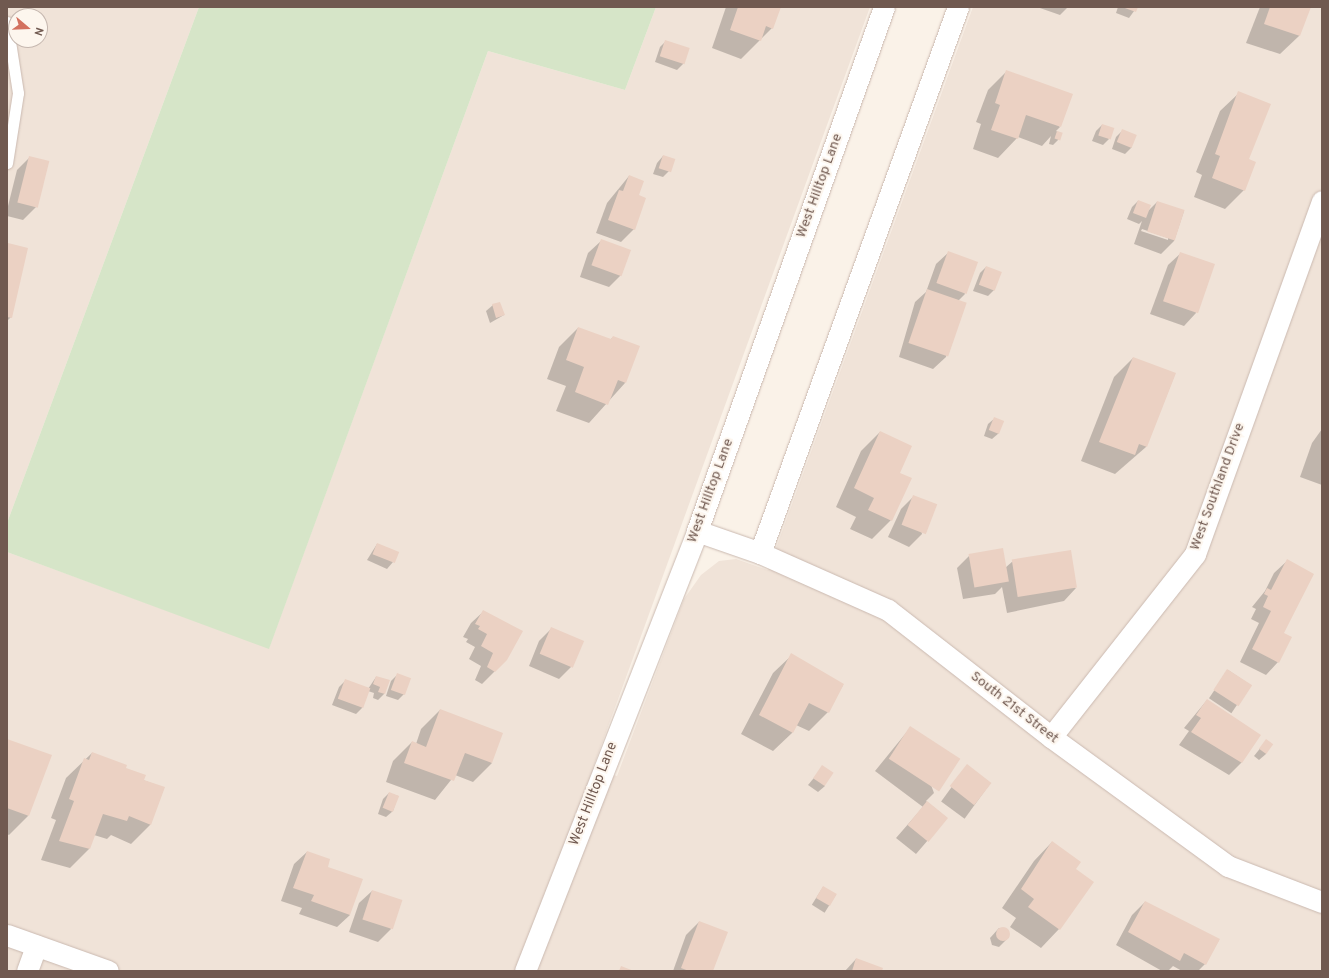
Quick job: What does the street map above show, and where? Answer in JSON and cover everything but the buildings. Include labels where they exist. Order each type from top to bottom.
[{"type":"street","name":"West Hilltop Lane","points":[[525,971],[697,532],[884,7]]},
{"type":"street","points":[[760,553],[958,7]]},
{"type":"street","name":"West Southland Drive","points":[[1052,737],[1195,554],[1322,202]]},
{"type":"street","name":"South 21st Street","points":[[697,532],[760,553],[888,610],[1052,737],[1228,866],[1322,902]]},
{"type":"street","points":[[7,935],[108,971]]},
{"type":"street","points":[[27,971],[36,946]]},
{"type":"lane","points":[[7,22],[18,94],[7,162]]},
{"type":"shaded area","points":[[7,7],[199,7],[7,523]]},
{"type":"shaded area","points":[[656,7],[870,7],[593,768],[617,776],[684,599],[701,575],[719,561],[736,559],[768,570],[973,7],[1322,7],[1322,971],[7,971],[7,552],[269,648],[488,51],[625,90]]},
{"type":"green space","points":[[199,7],[656,7],[625,90],[488,51],[269,649],[7,552],[7,523]]}]
